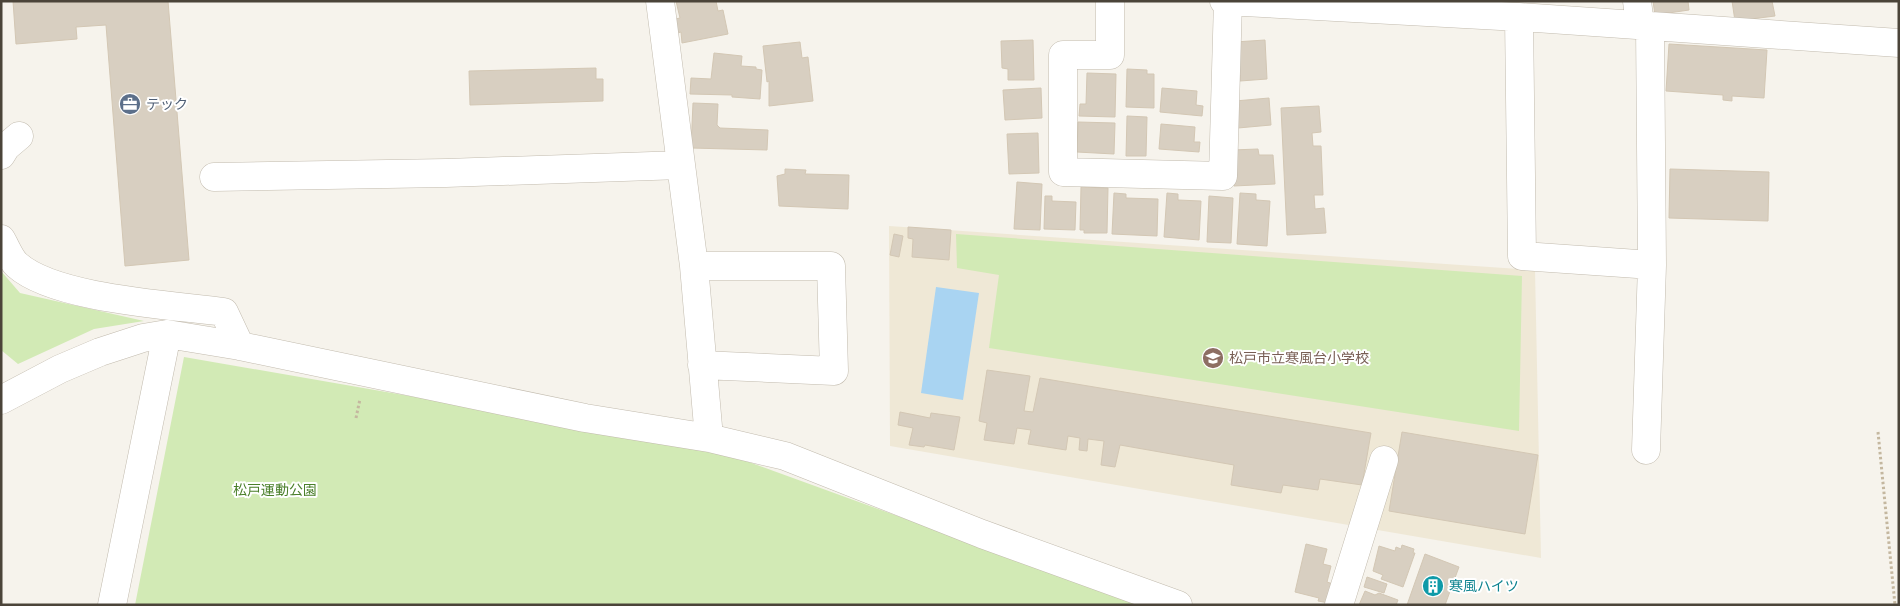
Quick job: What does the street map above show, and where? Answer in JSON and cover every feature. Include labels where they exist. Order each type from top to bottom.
[{"type":"street","points":[[660,1],[694,266],[710,438]]},
{"type":"street","points":[[1110,1],[1110,54],[1063,55],[1063,172],[1222,176],[1228,1]]},
{"type":"street","points":[[1224,1],[1519,17],[1642,17],[1899,43]]},
{"type":"street","points":[[1519,17],[1522,256],[1652,265]]},
{"type":"street","points":[[1642,17],[1652,265],[1646,450]]},
{"type":"street","points":[[214,177],[681,166]]},
{"type":"street","points":[[1,239],[16,265],[48,284],[109,297],[224,312],[240,346]]},
{"type":"street","points":[[694,266],[831,266],[834,371],[702,365]]},
{"type":"street","points":[[112,605],[167,334]]},
{"type":"street","points":[[2,398],[60,369],[100,352],[143,338],[167,334],[240,346],[585,418],[710,438],[786,456],[982,534],[1178,605]]},
{"type":"street","points":[[1339,605],[1384,460]]},
{"type":"path","points":[[1878,432],[1896,605]]},
{"type":"shaded area","name":"松戸市立寒風台小学校","points":[[889,226],[1535,270],[1541,558],[890,446]]},
{"type":"green space","points":[[956,234],[1522,276],[1519,431],[989,348],[999,275],[957,268]]},
{"type":"green space","points":[[1,271],[20,293],[144,321],[94,329],[18,364],[1,350]]},
{"type":"green space","name":"松戸運動公園","points":[[184,357],[710,448],[1143,605],[135,605]]},
{"type":"water","points":[[936,287],[979,293],[963,400],[921,393]]},
{"type":"building","points":[[13,1],[168,1],[189,260],[125,266],[106,25],[76,27],[77,39],[16,44]]},
{"type":"building","points":[[676,1],[716,1],[718,11],[723,10],[728,34],[682,43],[681,32],[674,34],[671,20],[680,18]]},
{"type":"building","points":[[1653,1],[1688,1],[1689,10],[1655,15]]},
{"type":"building","points":[[1732,1],[1772,1],[1775,16],[1735,21]]},
{"type":"building","points":[[1033,40],[1034,80],[1008,80],[1008,69],[1002,68],[1001,41]]},
{"type":"building","points":[[1265,40],[1267,79],[1240,81],[1240,75],[1237,75],[1235,42]]},
{"type":"building","points":[[800,42],[802,58],[808,57],[813,101],[769,106],[769,81],[767,82],[763,46]]},
{"type":"building","points":[[1669,44],[1767,50],[1764,98],[1732,96],[1732,101],[1723,100],[1723,95],[1666,91]]},
{"type":"building","points":[[714,53],[742,56],[741,66],[756,67],[756,69],[762,70],[760,99],[732,97],[732,95],[690,94],[691,78],[711,79]]},
{"type":"building","points":[[596,68],[596,79],[603,79],[603,101],[470,105],[469,71]]},
{"type":"building","points":[[1127,69],[1147,70],[1147,74],[1154,74],[1154,108],[1126,107]]},
{"type":"building","points":[[1087,73],[1116,74],[1115,117],[1079,116],[1080,104],[1086,104]]},
{"type":"building","points":[[1041,88],[1042,118],[1005,120],[1003,90]]},
{"type":"building","points":[[1162,88],[1197,91],[1196,105],[1203,106],[1202,116],[1160,112]]},
{"type":"building","points":[[1269,98],[1271,125],[1238,128],[1235,101]]},
{"type":"building","points":[[693,103],[718,104],[717,125],[720,128],[768,130],[767,150],[691,148]]},
{"type":"building","points":[[1319,106],[1321,132],[1312,133],[1313,146],[1321,146],[1323,195],[1314,195],[1315,209],[1324,208],[1326,233],[1287,235],[1281,108]]},
{"type":"building","points":[[1127,116],[1147,117],[1146,156],[1126,156]]},
{"type":"building","points":[[1078,122],[1115,123],[1114,154],[1077,152]]},
{"type":"building","points":[[1161,124],[1195,127],[1194,142],[1200,142],[1199,152],[1159,149]]},
{"type":"building","points":[[1038,133],[1039,173],[1009,174],[1007,134]]},
{"type":"building","points":[[1258,149],[1259,155],[1273,155],[1275,184],[1234,186],[1232,150]]},
{"type":"building","points":[[785,169],[806,170],[805,174],[849,175],[848,209],[779,206],[777,176],[785,174]]},
{"type":"building","points":[[1670,169],[1769,172],[1768,221],[1669,218]]},
{"type":"building","points":[[1017,182],[1042,184],[1040,230],[1014,229]]},
{"type":"building","points":[[1081,187],[1108,188],[1107,233],[1084,233],[1084,230],[1080,230]]},
{"type":"building","points":[[1114,193],[1126,194],[1126,198],[1158,199],[1157,236],[1112,234]]},
{"type":"building","points":[[1167,193],[1178,194],[1178,200],[1201,201],[1199,240],[1164,237]]},
{"type":"building","points":[[1240,193],[1256,194],[1256,200],[1270,201],[1267,246],[1237,244]]},
{"type":"building","points":[[1045,196],[1052,196],[1052,201],[1076,202],[1075,230],[1044,229]]},
{"type":"building","points":[[1209,196],[1233,198],[1231,243],[1207,242]]},
{"type":"building","points":[[908,227],[951,230],[949,260],[912,257],[913,239],[908,238]]},
{"type":"building","points":[[894,234],[903,236],[899,257],[890,255]]},
{"type":"building","points":[[987,370],[1030,376],[1024,411],[1033,412],[1040,378],[1371,433],[1362,485],[1320,479],[1318,490],[1283,485],[1281,493],[1231,485],[1234,465],[1120,445],[1115,467],[1101,465],[1104,441],[1088,439],[1087,451],[1079,450],[1080,438],[1068,436],[1066,450],[1028,444],[1031,430],[1017,428],[1014,444],[984,440],[987,423],[979,421]]},
{"type":"building","points":[[900,412],[930,418],[931,413],[960,417],[954,450],[925,445],[924,447],[909,445],[913,428],[898,425]]},
{"type":"building","points":[[1402,432],[1538,455],[1525,534],[1389,511]]},
{"type":"building","points":[[1306,544],[1327,549],[1323,564],[1331,566],[1327,582],[1333,584],[1329,603],[1318,601],[1319,598],[1295,592]]},
{"type":"building","points":[[1402,545],[1414,549],[1413,553],[1415,553],[1403,587],[1381,579],[1383,575],[1373,571],[1379,546],[1395,551],[1396,547],[1401,549]]},
{"type":"building","name":"寒風ハイツ","points":[[1425,554],[1459,567],[1445,605],[1407,605]]},
{"type":"building","points":[[1367,577],[1387,584],[1384,593],[1364,587]]},
{"type":"building","points":[[1365,591],[1375,595],[1379,593],[1398,600],[1396,605],[1359,605]]},
{"type":"place","name":"テック","points":[[130,104]]},
{"type":"place","name":"松戸市立寒風台小学校","points":[[1213,358]]},
{"type":"place","name":"寒風ハイツ","points":[[1433,586]]}]
